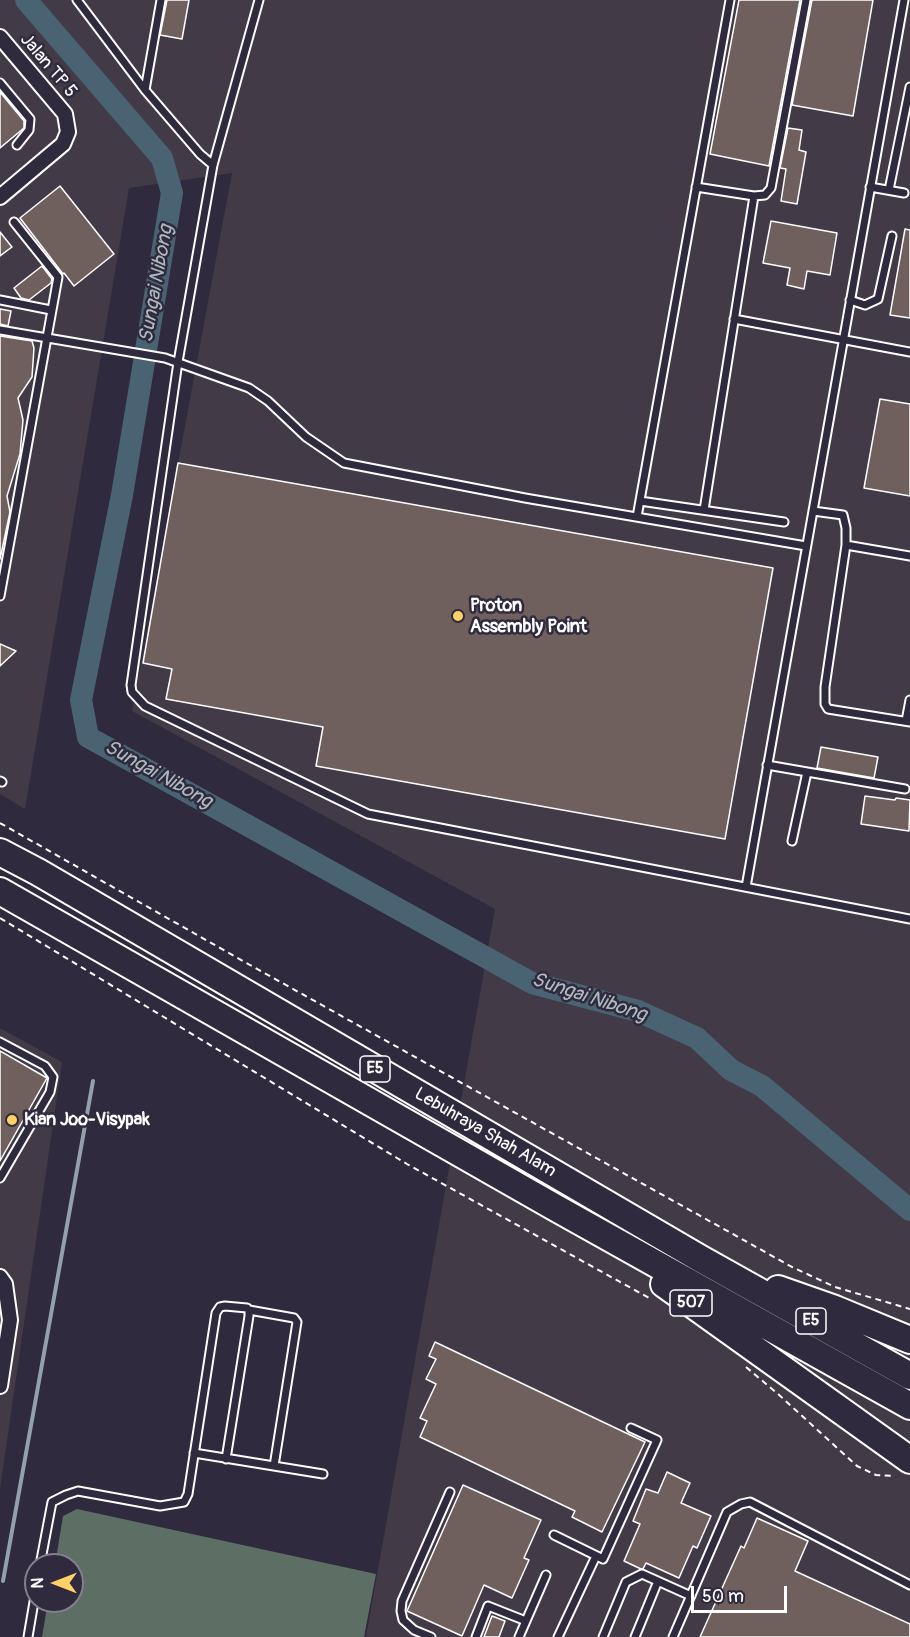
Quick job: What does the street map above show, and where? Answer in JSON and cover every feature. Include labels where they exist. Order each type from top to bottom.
[{"type":"highway","points":[[0,843],[38,872]]},
{"type":"highway","name":"Lebuhraya Shah Alam","points":[[0,852],[38,872],[712,1266],[910,1376]]},
{"type":"highway","name":"Lebuhraya Shah Alam","points":[[0,891],[556,1208],[910,1406]]},
{"type":"highway","name":"507","points":[[556,1208],[903,1468]]},
{"type":"highway","name":"507","points":[[712,1266],[835,1309],[910,1340]]},
{"type":"street","name":"Jalan TP 5","points":[[0,37],[65,114],[68,132],[63,144],[0,197]]},
{"type":"street","points":[[0,1277],[5,1284],[10,1320],[0,1386]]},
{"type":"lane","points":[[77,0],[145,90],[200,154],[213,165]]},
{"type":"lane","points":[[145,90],[161,0]]},
{"type":"lane","points":[[259,0],[213,165],[178,362],[131,684],[132,692],[145,706],[368,814],[910,918]]},
{"type":"lane","points":[[637,517],[730,0]]},
{"type":"lane","points":[[696,187],[754,196],[765,195],[771,188],[806,0]]},
{"type":"lane","points":[[746,887],[904,0]]},
{"type":"lane","points":[[0,83],[30,119],[29,130],[17,145]]},
{"type":"lane","points":[[889,190],[910,87]]},
{"type":"lane","points":[[870,187],[904,194]]},
{"type":"lane","points":[[704,510],[754,196]]},
{"type":"lane","points":[[0,596],[45,338],[58,277],[14,222]]},
{"type":"lane","points":[[850,300],[865,305],[878,299],[892,236]]},
{"type":"lane","points":[[0,300],[51,310]]},
{"type":"lane","points":[[734,319],[910,352]]},
{"type":"lane","points":[[0,330],[165,358],[249,388],[268,401],[306,437],[344,464],[525,498],[806,546]]},
{"type":"lane","points":[[640,501],[784,522]]},
{"type":"lane","points":[[813,511],[843,515],[846,528],[846,545],[825,687],[825,704],[828,709],[908,721],[910,700]]},
{"type":"lane","points":[[846,545],[910,556]]},
{"type":"lane","points":[[767,765],[905,789]]},
{"type":"lane","points":[[792,842],[807,772]]},
{"type":"lane","points":[[0,1042],[45,1066],[53,1077],[50,1092],[0,1178]]},
{"type":"lane","points":[[42,1553],[52,1502],[78,1491],[160,1506],[184,1502],[188,1494],[216,1313],[220,1307],[294,1318],[297,1322],[274,1466]]},
{"type":"lane","points":[[226,1459],[249,1310]]},
{"type":"lane","points":[[554,1535],[603,1559],[657,1440],[631,1428]]},
{"type":"lane","points":[[194,1453],[323,1474]]},
{"type":"lane","points":[[431,1637],[414,1630],[403,1620],[402,1601],[450,1492]]},
{"type":"lane","points":[[674,1637],[727,1512],[750,1502],[910,1585]]},
{"type":"lane","points":[[558,1637],[596,1556]]},
{"type":"lane","points":[[603,1637],[626,1582],[642,1574],[691,1596]]},
{"type":"lane","points":[[519,1637],[546,1575]]},
{"type":"lane","points":[[635,1637],[658,1581]]},
{"type":"lane","points":[[476,1637],[488,1606],[526,1621]]},
{"type":"lane","points":[[27,1637],[32,1613]]},
{"type":"path","points":[[0,823],[792,1267],[835,1287],[910,1309]]},
{"type":"path","points":[[0,918],[407,1164],[658,1303]]},
{"type":"path","points":[[744,1366],[857,1466],[876,1475],[903,1468]]},
{"type":"shaded area","points":[[0,0],[910,0],[910,1637],[366,1637],[495,909],[132,711],[232,173],[129,188],[25,809],[0,794]]},
{"type":"shaded area","points":[[0,1028],[62,1062],[0,1489]]},
{"type":"green space","points":[[77,1509],[376,1574],[364,1637],[42,1637],[46,1613],[84,1613],[84,1553],[57,1553],[63,1516]]},
{"type":"building","points":[[167,0],[189,0],[182,39],[160,35]]},
{"type":"building","points":[[739,0],[800,0],[769,166],[710,154]]},
{"type":"building","points":[[812,0],[873,0],[853,116],[792,105]]},
{"type":"building","points":[[0,92],[24,121],[24,128],[0,148]]},
{"type":"building","points":[[788,128],[802,130],[799,150],[806,152],[797,204],[781,201],[786,169],[780,168]]},
{"type":"building","points":[[60,186],[114,254],[74,286],[20,218]]},
{"type":"building","points":[[771,221],[837,233],[830,275],[807,271],[804,289],[787,285],[790,268],[763,263]]},
{"type":"building","points":[[905,229],[910,230],[910,318],[890,315]]},
{"type":"building","points":[[0,232],[12,247],[0,256]]},
{"type":"building","points":[[42,266],[52,279],[51,283],[29,300],[21,298],[14,288]]},
{"type":"building","points":[[0,309],[11,311],[8,326],[0,324]]},
{"type":"building","points":[[0,336],[32,341],[34,348],[32,377],[18,398],[23,420],[20,454],[7,496],[10,512],[0,559]]},
{"type":"building","points":[[880,399],[910,404],[910,496],[864,488]]},
{"type":"building","name":"Proton Assembly Point","points":[[178,463],[773,568],[725,839],[316,766],[323,727],[166,699],[172,669],[143,663]]},
{"type":"building","points":[[0,644],[16,651],[0,666]]},
{"type":"building","points":[[821,747],[878,757],[874,778],[817,768]]},
{"type":"building","points":[[865,796],[910,800],[909,831],[861,824]]},
{"type":"building","name":"Kian Joo-Visypak","points":[[0,1051],[47,1078],[0,1161]]},
{"type":"building","points":[[435,1342],[645,1442],[602,1532],[572,1517],[575,1511],[420,1437],[427,1421],[420,1418],[436,1384],[426,1379],[436,1359],[429,1356]]},
{"type":"building","points":[[667,1472],[690,1483],[681,1503],[711,1516],[697,1548],[693,1546],[679,1578],[646,1563],[641,1569],[624,1561],[640,1524],[633,1521],[646,1489],[658,1493]]},
{"type":"building","points":[[463,1485],[541,1520],[524,1558],[529,1560],[512,1598],[484,1585],[462,1636],[407,1611]]},
{"type":"building","points":[[757,1518],[808,1541],[795,1571],[910,1624],[910,1637],[700,1637],[741,1546],[744,1548]]},
{"type":"building","points":[[492,1616],[505,1621],[499,1637],[484,1637]]},
{"type":"waterway","name":"Sungai Nibong","points":[[26,0],[162,158],[172,193],[122,495],[81,700],[88,737],[532,983],[638,1011],[697,1038],[731,1070],[762,1086],[910,1210]]},
{"type":"waterway","points":[[3,1581],[93,1081]]},
{"type":"place","name":"Proton Assembly Point","points":[[458,616]]},
{"type":"place","name":"Kian Joo-Visypak","points":[[12,1120]]}]
